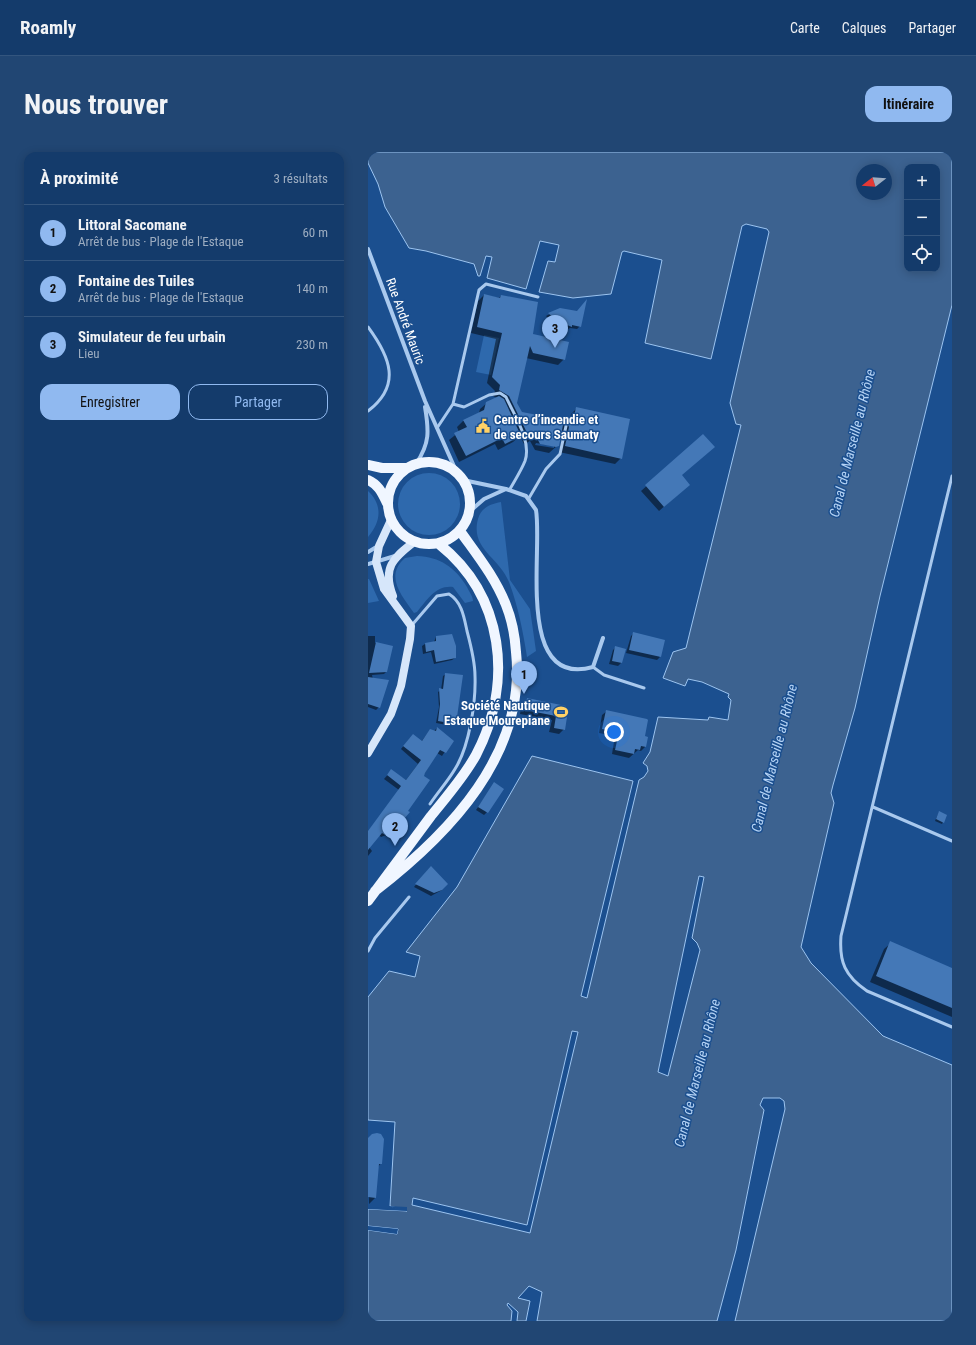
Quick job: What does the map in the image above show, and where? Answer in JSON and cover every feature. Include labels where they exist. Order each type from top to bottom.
[{"type":"main road","points":[[368,464],[382,468],[412,466],[431,462],[445,465],[460,477],[469,495],[469,512],[460,531],[450,539],[439,544],[426,545],[414,542],[400,534],[391,520],[387,503],[378,487],[375,483],[368,480]]},
{"type":"main road","points":[[387,503],[390,489],[397,477],[412,466]]},
{"type":"main road","points":[[375,891],[408,866],[444,829],[470,799],[501,749],[516,696],[518,666],[516,645],[506,606],[486,565],[460,531]]},
{"type":"main road","points":[[368,901],[399,857],[457,784],[475,757],[483,740],[495,695],[497,647],[489,611],[483,595],[469,574],[455,557],[439,544]]},
{"type":"street","name":"Rue André Mauric","points":[[368,249],[375,264],[424,400],[460,477]]},
{"type":"street","name":"Rue André Mauric","points":[[412,466],[426,445],[429,431],[424,400]]},
{"type":"street","points":[[460,477],[508,489],[529,498],[536,510],[538,622],[549,656],[559,665],[581,670],[593,667],[603,638]]},
{"type":"street","points":[[469,512],[484,498],[508,489]]},
{"type":"street","points":[[368,753],[391,714],[398,693],[410,639],[411,626],[384,589],[372,563],[391,520]]},
{"type":"street","points":[[372,563],[396,556],[414,542]]},
{"type":"street","points":[[368,552],[379,546]]},
{"type":"street","points":[[396,556],[389,568],[388,578],[389,586],[396,604]]},
{"type":"lane","points":[[437,428],[453,404],[479,290],[486,284],[538,297]]},
{"type":"lane","points":[[368,327],[382,346],[390,380],[386,393],[376,405],[368,411]]},
{"type":"lane","points":[[453,404],[464,407],[489,395],[500,393],[506,397],[524,438],[527,450],[525,460],[508,489]]},
{"type":"lane","points":[[529,498],[546,469],[560,454],[566,426]]},
{"type":"lane","points":[[952,476],[842,936],[840,954],[846,970],[855,983],[866,991],[952,1027]]},
{"type":"lane","points":[[411,626],[437,596],[449,594],[456,598],[461,606],[467,629],[475,676],[471,721],[460,758],[456,768],[430,804]]},
{"type":"lane","points":[[593,667],[604,675],[644,688]]},
{"type":"lane","points":[[873,807],[952,841]]},
{"type":"lane","points":[[368,951],[375,938],[409,898]]},
{"type":"shaded area","points":[[484,335],[499,338],[491,375],[476,372]]},
{"type":"shaded area","points":[[423,473],[435,473],[451,482],[458,492],[460,504],[458,516],[451,526],[435,535],[423,535],[412,530],[403,521],[398,510],[398,498],[403,487],[412,478]]},
{"type":"shaded area","points":[[368,491],[376,502],[378,508],[378,520],[368,537]]},
{"type":"shaded area","points":[[501,502],[510,580],[530,609],[536,651],[527,657],[520,619],[509,582],[499,566],[482,546],[478,538],[477,529],[479,515],[490,505]]},
{"type":"shaded area","points":[[417,556],[433,558],[446,564],[462,580],[472,596],[473,601],[465,603],[453,587],[442,588],[432,594],[417,612],[414,613],[400,593],[395,579],[399,565],[405,558]]},
{"type":"shaded area","points":[[369,579],[379,601],[368,603]]},
{"type":"water","name":"Canal de Marseille au Rhône","points":[[368,152],[952,152],[952,305],[880,596],[855,708],[831,793],[834,803],[801,947],[811,963],[883,1036],[952,1065],[952,1321],[735,1321],[785,1109],[784,1101],[780,1098],[763,1098],[760,1105],[764,1110],[736,1250],[717,1321],[537,1321],[542,1292],[529,1286],[518,1298],[530,1301],[526,1321],[517,1321],[518,1312],[508,1303],[507,1305],[512,1311],[511,1321],[368,1321],[368,1230],[397,1234],[398,1229],[368,1226],[368,1209],[407,1211],[390,1206],[395,1122],[368,1120],[368,997],[389,971],[415,977],[420,956],[406,952],[457,887],[532,756],[633,781],[581,996],[587,998],[639,780],[644,777],[648,771],[647,766],[643,763],[650,752],[658,717],[708,720],[709,717],[728,720],[731,700],[728,697],[729,694],[702,682],[688,679],[685,686],[663,678],[673,652],[686,648],[741,425],[736,424],[730,403],[769,232],[767,229],[746,224],[742,226],[711,359],[645,343],[662,260],[624,251],[622,252],[611,294],[573,298],[539,292],[548,261],[555,262],[559,245],[540,241],[526,289],[487,278],[492,257],[486,256],[480,276],[478,276],[474,264],[409,248],[385,207],[378,184],[368,163]],"holes":[[[699,876],[704,877],[692,938],[697,943],[700,950],[668,1076],[658,1072]],[[572,1031],[578,1032],[530,1233],[412,1205],[413,1198],[527,1225]]]},
{"type":"pier","points":[[388,1206],[407,1207],[407,1211],[368,1209],[368,1207],[396,1209]]},
{"type":"pier","points":[[368,1226],[398,1229],[397,1234],[368,1230]]},
{"type":"building","points":[[484,294],[500,298],[501,295],[538,302],[533,334],[569,342],[565,360],[533,353],[530,346],[517,403],[522,412],[573,422],[576,407],[630,419],[622,459],[565,446],[569,427],[567,423],[563,425],[559,446],[556,447],[540,444],[536,436],[530,439],[509,396],[499,390],[500,385],[492,377],[502,333],[477,327]]},
{"type":"building","points":[[587,299],[581,327],[572,325],[572,327],[557,321],[548,313],[560,308],[577,311]]},
{"type":"building","points":[[499,396],[504,399],[521,436],[505,444],[502,438],[466,456],[454,433],[467,427],[463,420],[484,410],[486,402]]},
{"type":"building","points":[[703,434],[715,447],[682,475],[690,485],[664,507],[645,485]]},
{"type":"building","points":[[633,632],[665,640],[661,657],[629,650]]},
{"type":"building","points":[[452,634],[456,646],[456,658],[436,662],[434,650],[426,652],[425,643],[436,641],[436,636]]},
{"type":"building","points":[[376,642],[393,646],[387,672],[369,673]]},
{"type":"building","points":[[615,646],[626,649],[622,663],[612,661]]},
{"type":"building","points":[[445,673],[463,675],[456,724],[438,721],[440,704],[439,688],[443,689]]},
{"type":"building","points":[[368,677],[389,680],[380,708],[368,704]]},
{"type":"building","points":[[527,698],[566,706],[564,717],[567,717],[565,730],[554,728],[556,716],[525,710]]},
{"type":"building","points":[[606,710],[647,719],[645,736],[648,737],[646,747],[641,746],[640,750],[635,749],[634,754],[615,750],[619,732],[602,729]]},
{"type":"building","points":[[437,727],[454,741],[446,753],[440,750],[425,773],[424,776],[430,780],[408,811],[410,812],[404,819],[402,817],[390,832],[388,831],[385,835],[382,833],[368,850],[368,831],[401,786],[387,775],[391,769],[406,780],[421,760],[403,746],[413,734],[422,741],[430,729],[436,731]]},
{"type":"building","points":[[494,782],[504,789],[488,813],[478,807]]},
{"type":"building","points":[[939,811],[947,815],[944,823],[936,819]]},
{"type":"building","points":[[431,866],[448,884],[442,890],[434,893],[415,884]]},
{"type":"building","points":[[890,941],[952,968],[952,1008],[876,976]]},
{"type":"building","points":[[372,1134],[381,1134],[384,1139],[382,1164],[379,1164],[376,1198],[368,1197],[368,1138]]},
{"type":"place","name":"Simulateur de feu urbain","points":[[555,348]]},
{"type":"place","name":"Centre d’incendie et de secours Saumaty","points":[[483,426]]},
{"type":"place","name":"Littoral Sacomane","points":[[524,694]]},
{"type":"place","name":"Société Nautique Estaque Mourepiane","points":[[561,712]]},
{"type":"place","name":"Fontaine des Tuiles","points":[[395,846]]}]
